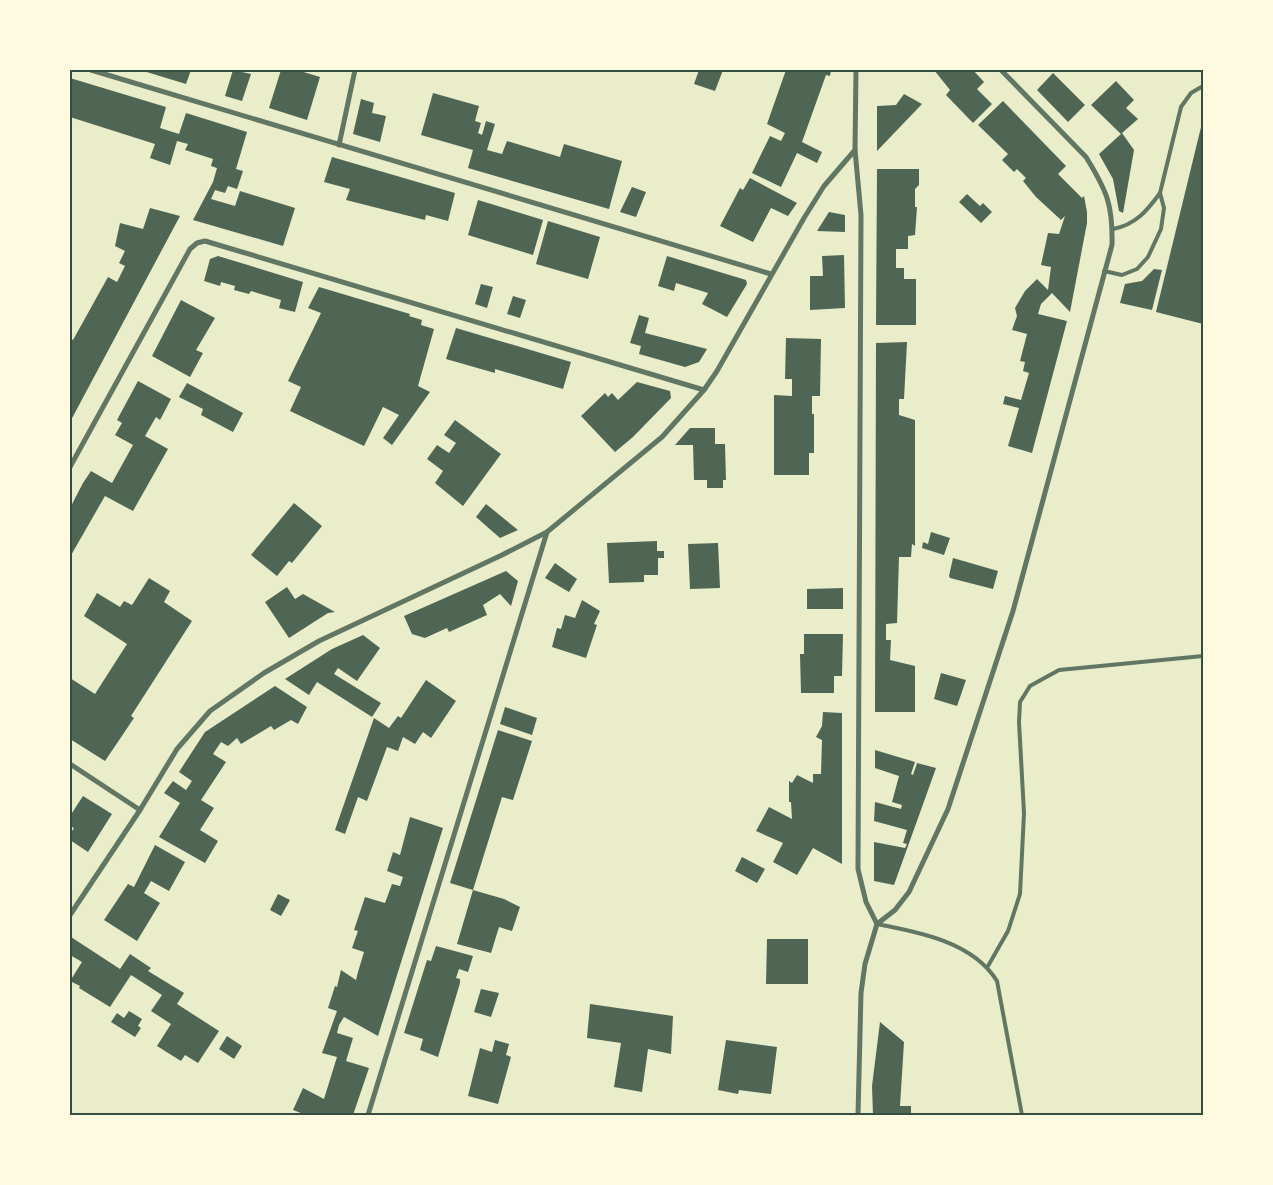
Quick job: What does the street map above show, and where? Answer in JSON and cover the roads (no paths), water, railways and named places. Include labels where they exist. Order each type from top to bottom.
[{"type":"street","points":[[91,70],[771,274]]},
{"type":"street","points":[[339,145],[355,70]]},
{"type":"street","points":[[856,70],[855,150],[861,215],[858,869],[866,902],[877,924]]},
{"type":"street","points":[[858,1115],[861,993],[865,964],[877,924],[895,910],[910,892],[948,809],[1013,611],[1112,245],[1108,195],[1086,158],[1001,70]]},
{"type":"street","points":[[70,915],[140,810],[177,749],[196,724],[210,711],[264,673],[320,641],[547,532],[662,437],[704,390],[812,205],[824,186],[855,150]]},
{"type":"street","points":[[70,467],[190,249],[197,243],[205,242],[704,390]]},
{"type":"street","points":[[368,1115],[547,532]]},
{"type":"street","points":[[70,764],[140,810]]},
{"type":"lane","points":[[1112,229],[1126,227],[1146,211],[1160,193],[1181,107],[1191,93],[1203,86]]},
{"type":"lane","points":[[1104,271],[1122,274],[1137,269],[1148,257],[1161,229],[1164,208],[1160,193]]},
{"type":"lane","points":[[988,966],[1008,931],[1020,894],[1024,813],[1019,722],[1020,702],[1030,686],[1058,670],[1203,656]]},
{"type":"lane","points":[[877,924],[917,932],[969,953],[988,966],[997,982],[1022,1115]]}]
